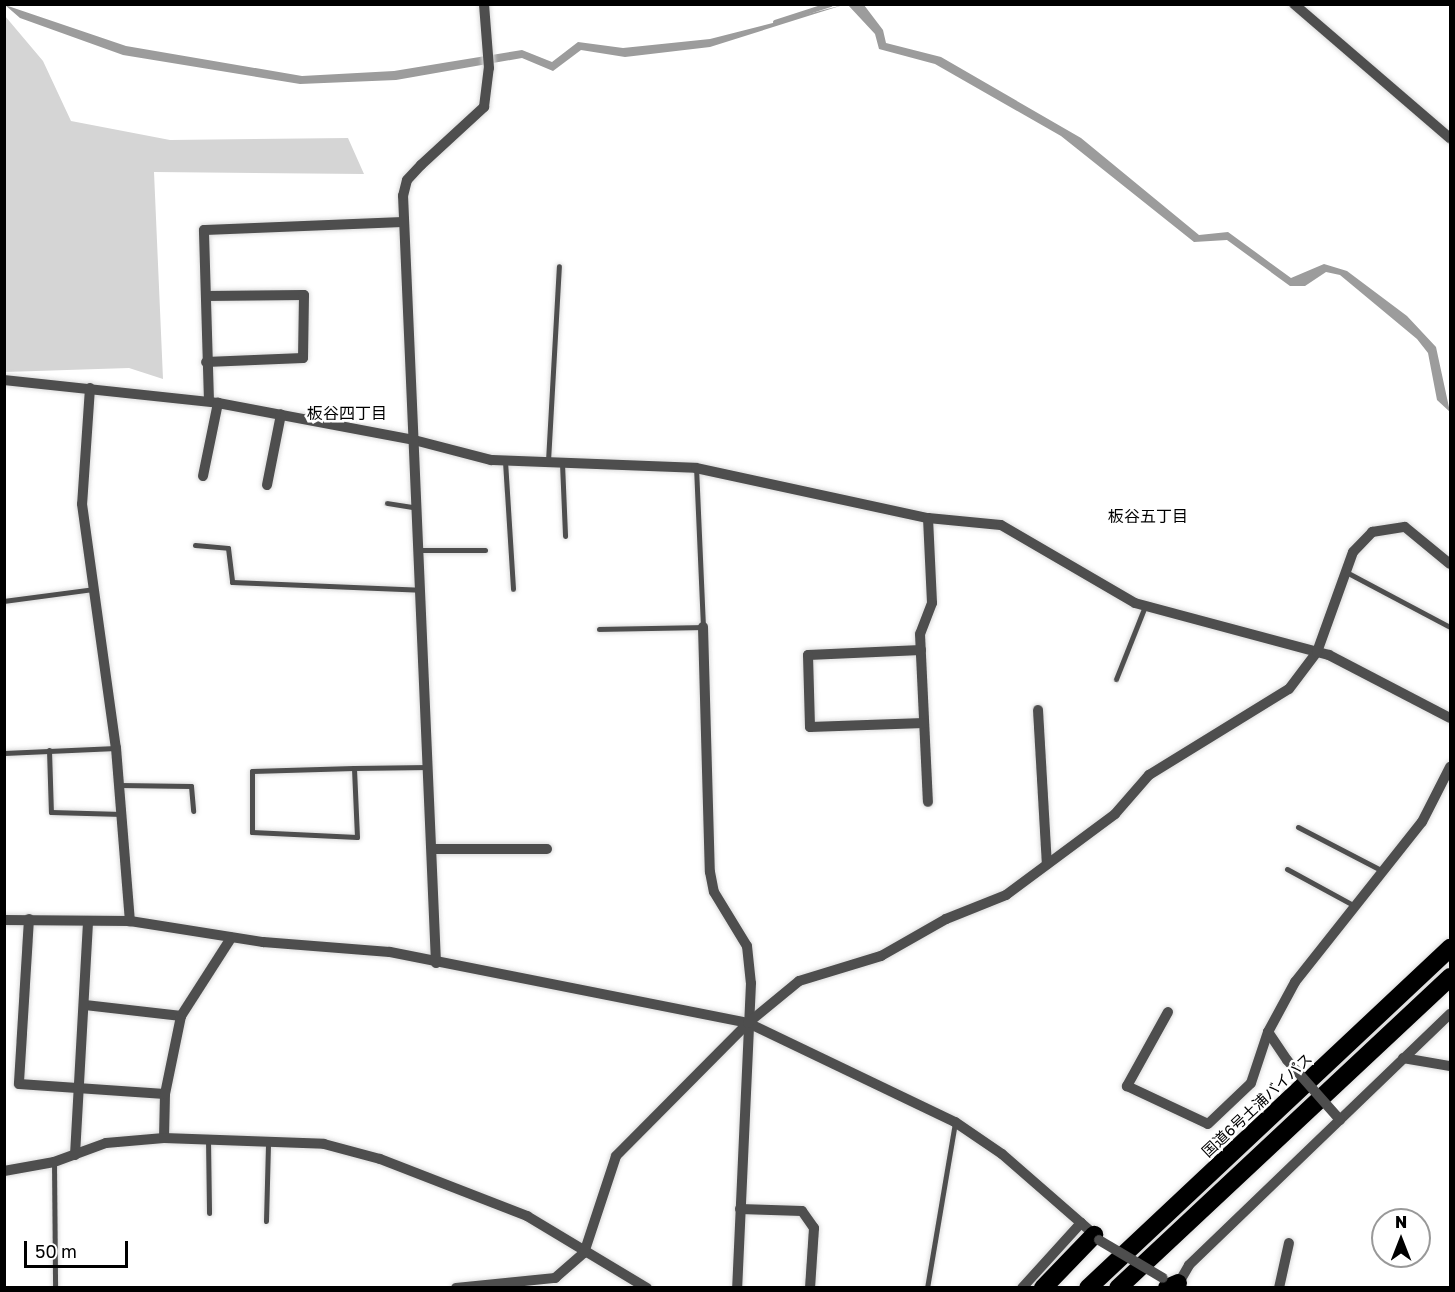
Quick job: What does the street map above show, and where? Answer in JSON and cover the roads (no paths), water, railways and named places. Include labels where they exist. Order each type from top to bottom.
[{"type":"highway","name":"国道6号土浦バイパス","points":[[1088,1287],[1450,948]]},
{"type":"highway","points":[[1118,1287],[1450,977]]},
{"type":"highway","points":[[1043,1287],[1091,1233]]},
{"type":"street","points":[[436,963],[423,590],[404,222],[407,180],[484,107],[489,68],[484,4]]},
{"type":"street","points":[[1294,4],[1450,138]]},
{"type":"street","points":[[203,476],[213,402],[206,362],[204,230],[404,222]]},
{"type":"street","points":[[206,296],[304,295],[303,358],[206,362]]},
{"type":"street","points":[[4,380],[213,402],[414,440],[505,461],[562,461],[696,468],[928,518],[1000,525],[1051,551],[1094,583],[1146,606],[1317,652],[1450,718]]},
{"type":"street","points":[[90,388],[82,504],[116,748],[130,921]]},
{"type":"street","points":[[267,485],[281,414]]},
{"type":"street","points":[[928,518],[932,603],[920,634],[928,802]]},
{"type":"street","points":[[456,1287],[555,1278],[584,1253],[616,1156],[748,1023],[798,981],[881,956],[946,918],[1006,895],[1115,814],[1149,775],[1289,689],[1317,652],[1353,552],[1372,532],[1395,525],[1414,532],[1450,564]]},
{"type":"street","points":[[703,627],[710,873],[714,892],[747,946],[748,1023],[737,1287]]},
{"type":"street","points":[[921,650],[808,656],[810,727],[924,723]]},
{"type":"street","points":[[1038,710],[1047,864]]},
{"type":"street","points":[[1168,1012],[1127,1086],[1208,1124],[1251,1083],[1268,1032],[1295,982],[1353,905],[1384,871],[1422,822],[1450,767]]},
{"type":"street","points":[[432,849],[547,849]]},
{"type":"street","points":[[4,920],[130,921],[231,938],[390,952],[436,963],[748,1023],[955,1122],[1002,1154],[1091,1233],[1175,1285],[1189,1265],[1450,1014]]},
{"type":"street","points":[[29,920],[19,1084],[165,1094]]},
{"type":"street","points":[[75,1155],[81,1088],[88,921]]},
{"type":"street","points":[[164,1138],[165,1094],[181,1016],[231,938]]},
{"type":"street","points":[[85,1005],[181,1016]]},
{"type":"street","points":[[1268,1032],[1287,1060],[1340,1120]]},
{"type":"street","points":[[1403,1058],[1450,1066]]},
{"type":"street","points":[[4,1171],[54,1162],[106,1143],[164,1138],[208,1137],[324,1144],[380,1159],[527,1216],[584,1253],[647,1287]]},
{"type":"street","points":[[740,1209],[802,1211],[814,1228],[810,1287]]},
{"type":"street","points":[[1022,1287],[1091,1233]]},
{"type":"street","points":[[1279,1287],[1289,1243]]},
{"type":"lane","points":[[548,461],[560,266]]},
{"type":"lane","points":[[505,461],[513,589]]},
{"type":"lane","points":[[562,461],[566,536]]},
{"type":"lane","points":[[599,629],[703,627],[696,468]]},
{"type":"lane","points":[[387,503],[418,508]]},
{"type":"lane","points":[[195,545],[228,548],[232,582],[423,590]]},
{"type":"lane","points":[[420,550],[485,550]]},
{"type":"lane","points":[[1344,572],[1450,627]]},
{"type":"lane","points":[[4,601],[94,589]]},
{"type":"lane","points":[[1116,679],[1146,606]]},
{"type":"lane","points":[[4,753],[116,748]]},
{"type":"lane","points":[[49,750],[51,812],[123,814]]},
{"type":"lane","points":[[354,768],[357,837],[252,832],[252,771],[354,768],[429,767]]},
{"type":"lane","points":[[119,785],[191,786],[194,812]]},
{"type":"lane","points":[[1298,827],[1384,871]]},
{"type":"lane","points":[[1287,870],[1353,905]]},
{"type":"lane","points":[[927,1287],[955,1122]]},
{"type":"lane","points":[[208,1137],[209,1213]]},
{"type":"lane","points":[[266,1221],[268,1141]]},
{"type":"lane","points":[[54,1162],[55,1287]]},
{"type":"waterway","points":[[775,22],[830,4]]},
{"type":"district","name":"板谷四丁目","points":[[347,413]]},
{"type":"district","name":"板谷五丁目","points":[[1148,516]]}]
